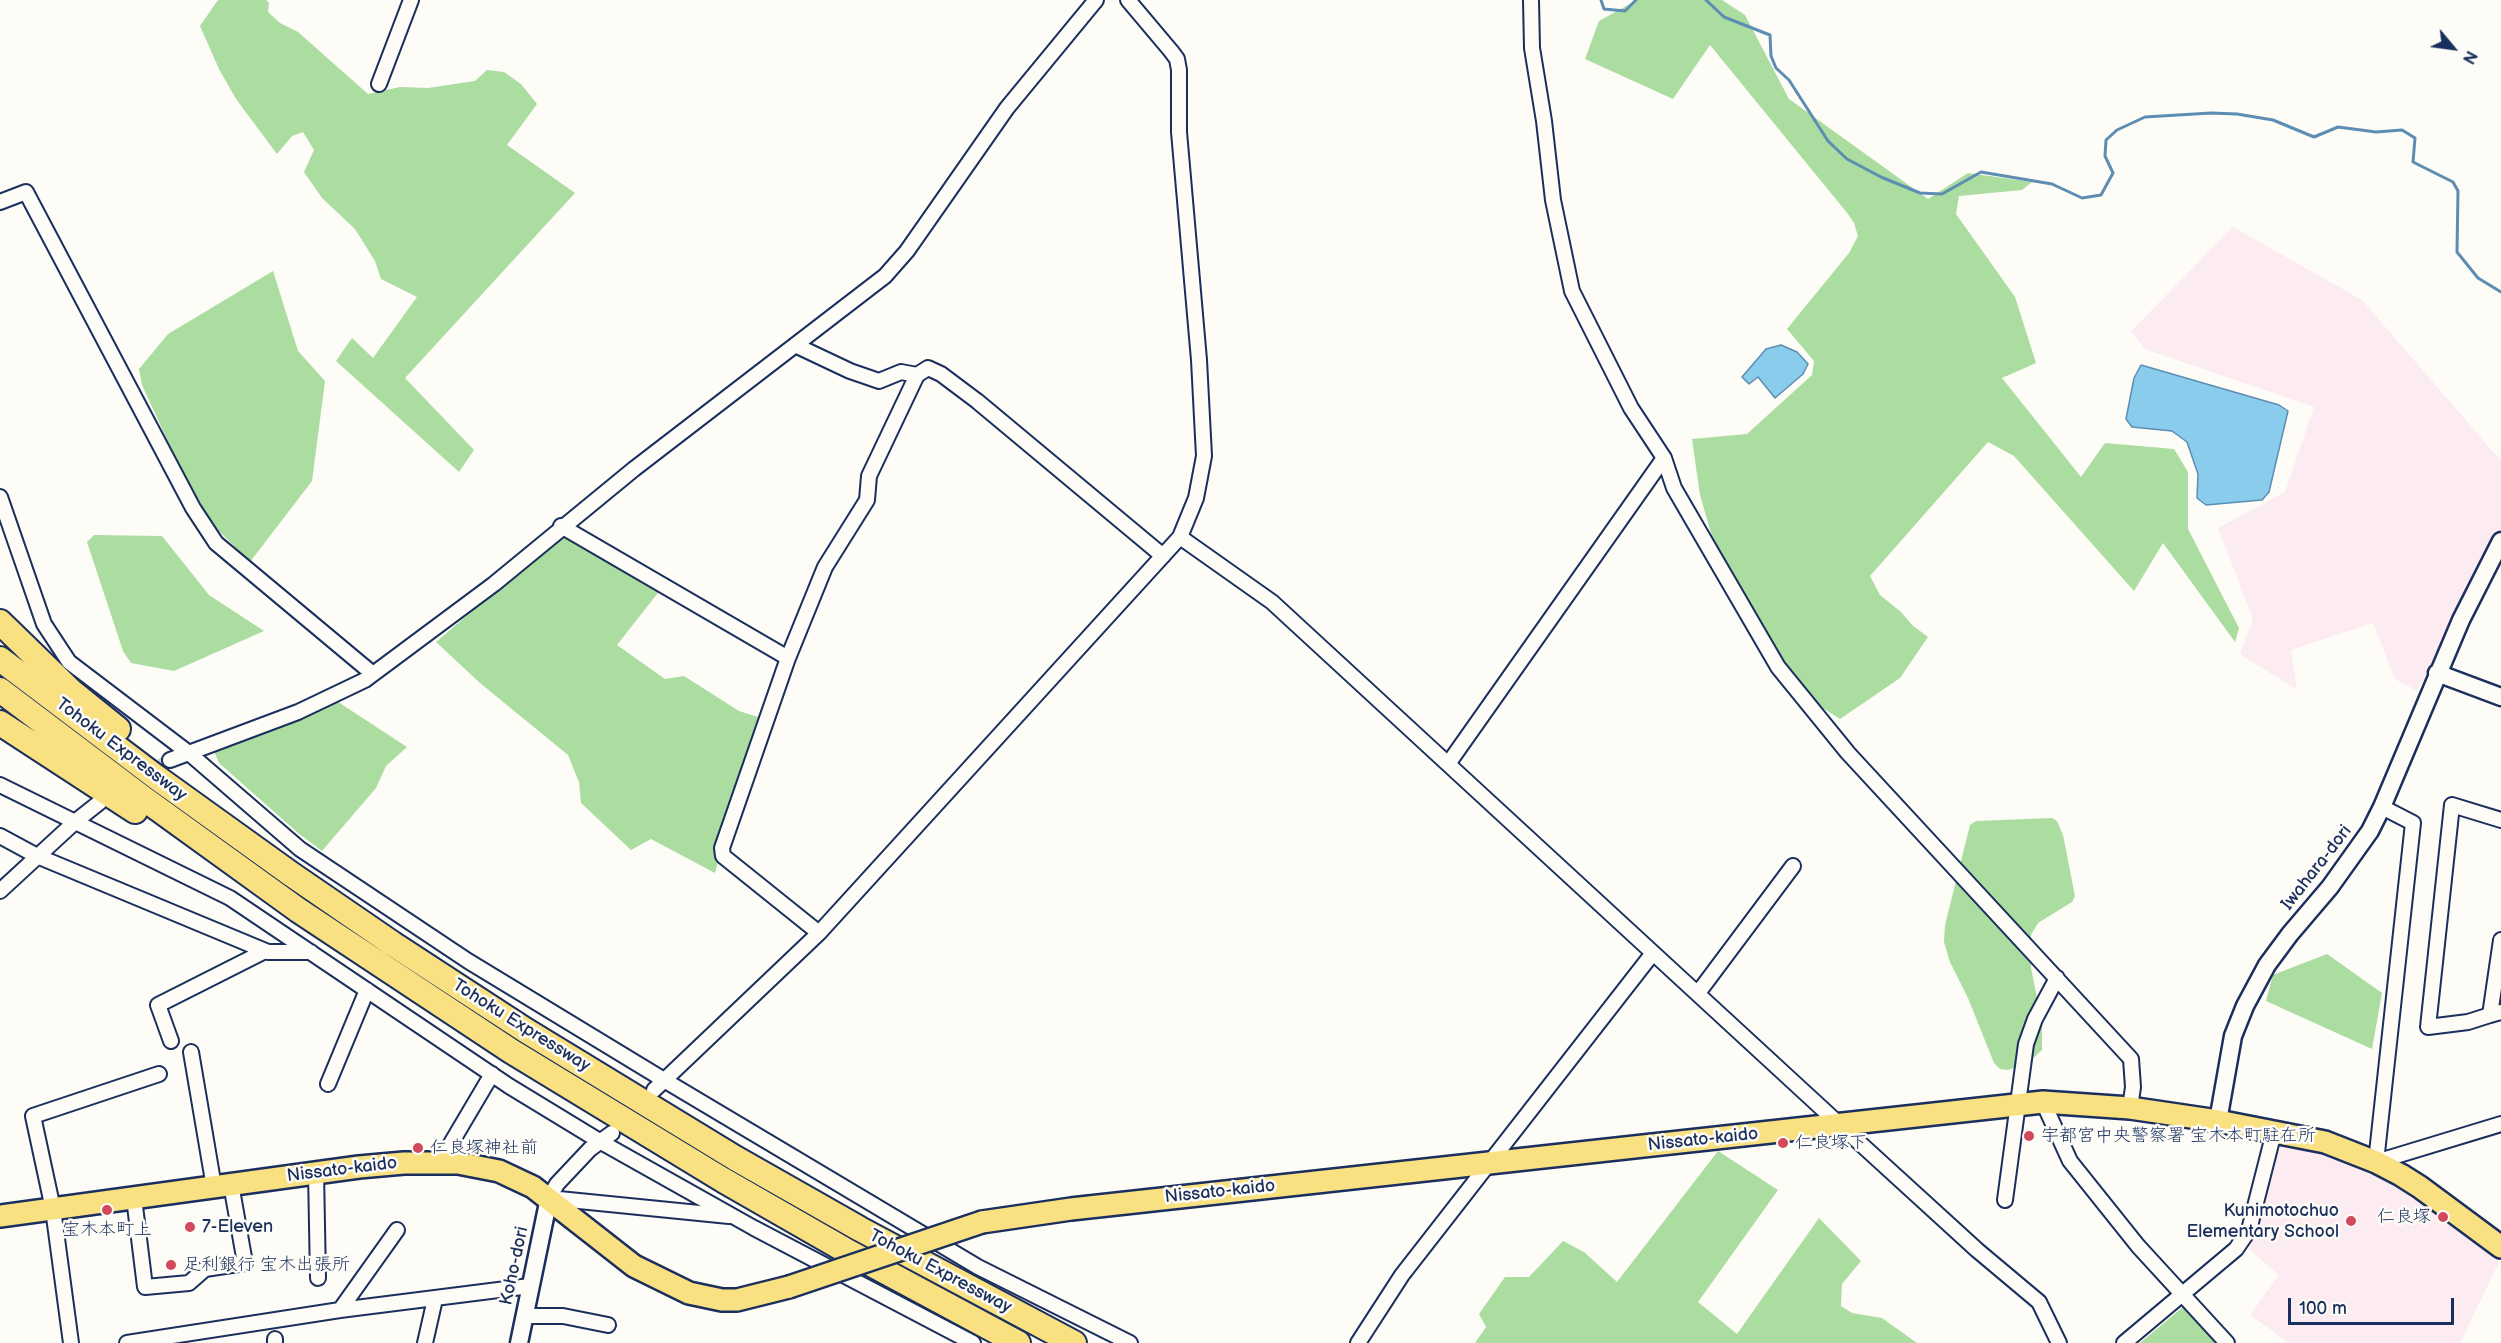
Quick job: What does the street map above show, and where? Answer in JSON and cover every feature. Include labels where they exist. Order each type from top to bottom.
[{"type":"highway","points":[[0,622],[71,691],[165,768],[216,820]]},
{"type":"highway","name":"Tohoku Expressway","points":[[0,659],[216,820],[393,944],[609,1082],[860,1229],[1074,1343]]},
{"type":"highway","name":"Tohoku Expressway","points":[[0,690],[143,798],[298,910],[382,967],[616,1117],[845,1250],[1018,1343]]},
{"type":"highway","points":[[0,723],[199,854],[298,910]]},
{"type":"main road","name":"Nissato-kaido","points":[[0,1216],[316,1172],[404,1163],[440,1162],[480,1166],[533,1186],[634,1266],[689,1293],[722,1300],[737,1300],[789,1287],[982,1222],[1071,1209],[2043,1102],[2130,1108],[2218,1121],[2325,1142],[2376,1162],[2420,1186],[2501,1247]]},
{"type":"street","points":[[379,84],[411,0]]},
{"type":"street","points":[[170,760],[298,712],[373,674],[494,584],[561,526],[885,276],[900,260],[1007,108],[1096,0]]},
{"type":"street","points":[[659,1085],[819,933],[1180,537],[1196,498],[1204,456],[1199,360],[1179,132],[1179,70],[1177,59],[1128,0]]},
{"type":"street","points":[[1531,0],[1532,48],[1545,121],[1552,200],[1572,291],[1631,408],[1664,458],[1674,488],[1778,667],[1848,753],[2131,1059],[2133,1087],[2130,1108]]},
{"type":"street","points":[[0,202],[26,192],[193,508],[216,543],[373,674]]},
{"type":"street","points":[[795,345],[850,371],[879,381],[901,372],[917,375]]},
{"type":"street","points":[[819,933],[723,856],[722,848],[788,658],[825,567],[867,500],[869,476],[917,375],[928,368],[941,374],[977,401],[1163,556]]},
{"type":"street","points":[[1448,764],[1664,458]]},
{"type":"street","points":[[0,496],[44,624],[69,662],[190,754],[300,849],[659,1085],[978,1267],[1130,1343]]},
{"type":"street","points":[[561,526],[788,658]]},
{"type":"street","points":[[1180,537],[1272,602],[1840,1125],[1977,1250],[2039,1302],[2058,1343]]},
{"type":"street","name":"Iwahara-dori","points":[[2218,1121],[2233,1036],[2250,996],[2267,965],[2290,934],[2354,856],[2382,807],[2437,673],[2501,541]]},
{"type":"street","points":[[2437,673],[2501,696]]},
{"type":"street","points":[[0,785],[230,898],[492,1074],[607,1137],[734,1216],[973,1343]]},
{"type":"street","points":[[0,891],[100,802]]},
{"type":"street","points":[[2501,820],[2452,805],[2428,1027],[2468,1022],[2495,1014],[2501,940]]},
{"type":"street","points":[[2382,807],[2413,823],[2376,1162],[2501,1124]]},
{"type":"street","points":[[0,836],[37,856],[265,951],[311,952]]},
{"type":"street","points":[[1698,993],[1793,866]]},
{"type":"street","points":[[171,1041],[158,1005],[265,951]]},
{"type":"street","points":[[1358,1343],[1401,1275],[1653,952]]},
{"type":"street","points":[[2005,1200],[2016,1104],[2029,1035],[2057,978]]},
{"type":"street","points":[[328,1083],[367,990]]},
{"type":"street","points":[[134,1198],[146,1287],[189,1283],[206,1269],[245,1263],[223,1186],[191,1052]]},
{"type":"street","points":[[71,1343],[53,1209],[33,1116],[159,1074]]},
{"type":"street","points":[[440,1162],[492,1074]]},
{"type":"street","points":[[2043,1102],[2070,1161],[2138,1246],[2227,1343]]},
{"type":"street","points":[[2124,1343],[2236,1249],[2249,1230],[2274,1132]]},
{"type":"street","points":[[607,1137],[590,1149],[557,1184],[549,1198],[734,1216]]},
{"type":"street","points":[[316,1172],[318,1278]]},
{"type":"street","name":"Koho-dori","points":[[519,1343],[549,1198]]},
{"type":"street","points":[[340,1310],[397,1230]]},
{"type":"street","points":[[128,1343],[340,1310],[530,1286]]},
{"type":"street","points":[[425,1343],[435,1299]]},
{"type":"street","points":[[524,1316],[563,1316],[608,1325]]},
{"type":"shaded area","points":[[2233,227],[2362,300],[2501,461],[2501,527],[2417,691],[2395,679],[2373,623],[2291,650],[2297,690],[2240,654],[2253,619],[2218,528],[2285,492],[2314,407],[2145,349],[2131,331]]},
{"type":"shaded area","name":"Kunimotochuo Elementary School","points":[[2280,1139],[2347,1158],[2409,1193],[2499,1262],[2460,1343],[2289,1343],[2250,1315],[2279,1275],[2249,1249]]},
{"type":"green space","points":[[218,0],[266,0],[269,3],[268,12],[280,23],[298,32],[368,94],[400,87],[428,88],[475,81],[487,70],[504,72],[521,84],[537,104],[507,145],[575,193],[405,378],[474,450],[459,472],[336,361],[352,338],[373,358],[417,297],[381,279],[375,261],[355,229],[322,198],[304,172],[314,150],[303,132],[292,136],[277,154],[236,99],[219,69],[200,26]]},
{"type":"green space","points":[[1637,0],[1722,0],[1745,15],[1789,99],[1928,199],[1968,173],[2032,182],[2022,190],[1959,196],[1956,214],[2015,297],[2036,363],[2002,378],[2081,477],[2105,443],[2174,449],[2188,472],[2188,529],[2239,628],[2235,642],[2163,543],[2134,591],[2014,456],[1988,442],[1870,576],[1880,595],[1928,637],[1900,678],[1840,719],[1810,700],[1764,645],[1717,554],[1700,495],[1692,439],[1747,434],[1812,375],[1814,361],[1787,329],[1849,253],[1858,236],[1848,214],[1710,45],[1673,99],[1585,59],[1599,21]]},
{"type":"green space","points":[[273,271],[298,351],[325,381],[312,481],[250,562],[215,527],[183,474],[142,385],[139,369],[168,334]]},
{"type":"green space","points":[[94,535],[162,536],[209,595],[264,631],[174,671],[131,663],[123,651],[87,542]]},
{"type":"green space","points":[[561,535],[661,589],[617,645],[665,679],[684,676],[739,711],[758,717],[715,873],[651,839],[631,850],[581,803],[579,782],[568,755],[480,683],[436,642]]},
{"type":"green space","points":[[335,700],[407,747],[386,766],[376,788],[322,851],[298,833],[219,763],[214,751]]},
{"type":"green space","points":[[2052,818],[2057,821],[2063,835],[2075,896],[2072,902],[2038,923],[2031,935],[2031,968],[2042,1022],[2042,1050],[2029,1062],[2008,1070],[2000,1069],[1994,1063],[1968,998],[1950,962],[1944,942],[1945,925],[1970,825],[1976,821]]},
{"type":"green space","points":[[2327,954],[2382,993],[2372,1049],[2266,1001],[2273,975]]},
{"type":"green space","points":[[1718,1151],[1778,1190],[1698,1302],[1737,1334],[1819,1218],[1861,1261],[1842,1284],[1841,1306],[1852,1313],[1882,1318],[1917,1343],[1475,1343],[1486,1327],[1479,1314],[1505,1277],[1529,1277],[1563,1241],[1584,1252],[1617,1282]]},
{"type":"green space","points":[[2183,1307],[2217,1343],[2140,1343]]},
{"type":"water","points":[[1781,345],[1797,352],[1808,364],[1803,374],[1775,398],[1758,377],[1749,384],[1742,377],[1766,349]]},
{"type":"water","points":[[2141,365],[2279,405],[2288,411],[2269,492],[2262,500],[2206,505],[2197,498],[2198,474],[2187,442],[2172,431],[2132,427],[2126,419],[2134,378]]},
{"type":"waterway","points":[[1601,0],[1604,9],[1625,11],[1636,0]]},
{"type":"waterway","points":[[1706,0],[1724,17],[1770,35],[1771,56],[1776,68],[1789,80],[1828,141],[1847,159],[1881,177],[1920,193],[1942,194],[1981,172],[2052,184],[2082,198],[2101,195],[2113,173],[2105,156],[2106,140],[2117,130],[2145,117],[2211,113],[2237,114],[2273,120],[2314,137],[2338,127],[2376,132],[2402,130],[2415,138],[2413,162],[2453,182],[2458,191],[2457,252],[2478,278],[2501,292]]},
{"type":"tunnel","points":[[123,789],[170,760]]},
{"type":"place","name":"宇都宮中央警察署 宝木本町駐在所","points":[[2029,1136]]},
{"type":"place","name":"仁良塚下","points":[[1783,1143]]},
{"type":"place","name":"仁良塚神社前","points":[[418,1148]]},
{"type":"place","name":"宝木本町上","points":[[107,1210]]},
{"type":"place","name":"仁良塚","points":[[2443,1217]]},
{"type":"place","name":"Kunimotochuo Elementary School","points":[[2351,1221]]},
{"type":"place","name":"7-Eleven","points":[[190,1227]]},
{"type":"place","name":"足利銀行 宝木出張所","points":[[171,1265]]}]
